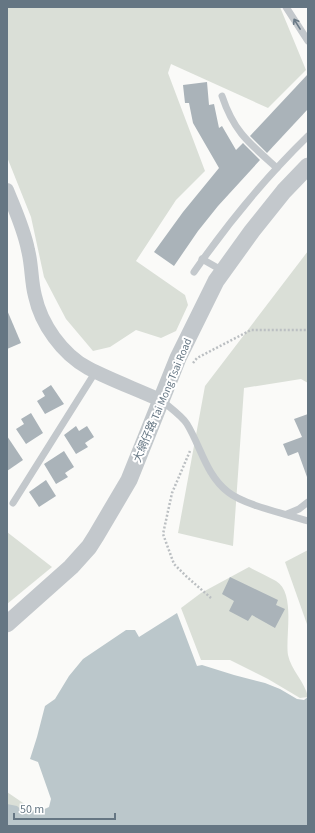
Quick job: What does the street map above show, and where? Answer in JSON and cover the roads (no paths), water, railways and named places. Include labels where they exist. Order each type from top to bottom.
[{"type":"street","name":"大網仔路 Tai Mong Tsai Road","points":[[7,624],[72,567],[90,547],[129,480],[178,358],[216,281],[252,231],[284,191],[308,166]]},
{"type":"street","points":[[7,190],[29,251],[35,297],[46,325],[63,348],[87,367],[160,400]]},
{"type":"lane","points":[[286,7],[308,41]]},
{"type":"lane","points":[[222,96],[227,112],[235,126],[247,141],[277,168]]},
{"type":"lane","points":[[194,272],[226,228],[277,168],[308,136]]},
{"type":"lane","points":[[202,259],[223,271]]},
{"type":"lane","points":[[13,503],[96,371]]},
{"type":"lane","points":[[160,400],[182,417],[209,470],[219,484],[228,492],[243,501],[308,520]]},
{"type":"lane","points":[[288,514],[299,509],[308,502]]}]
